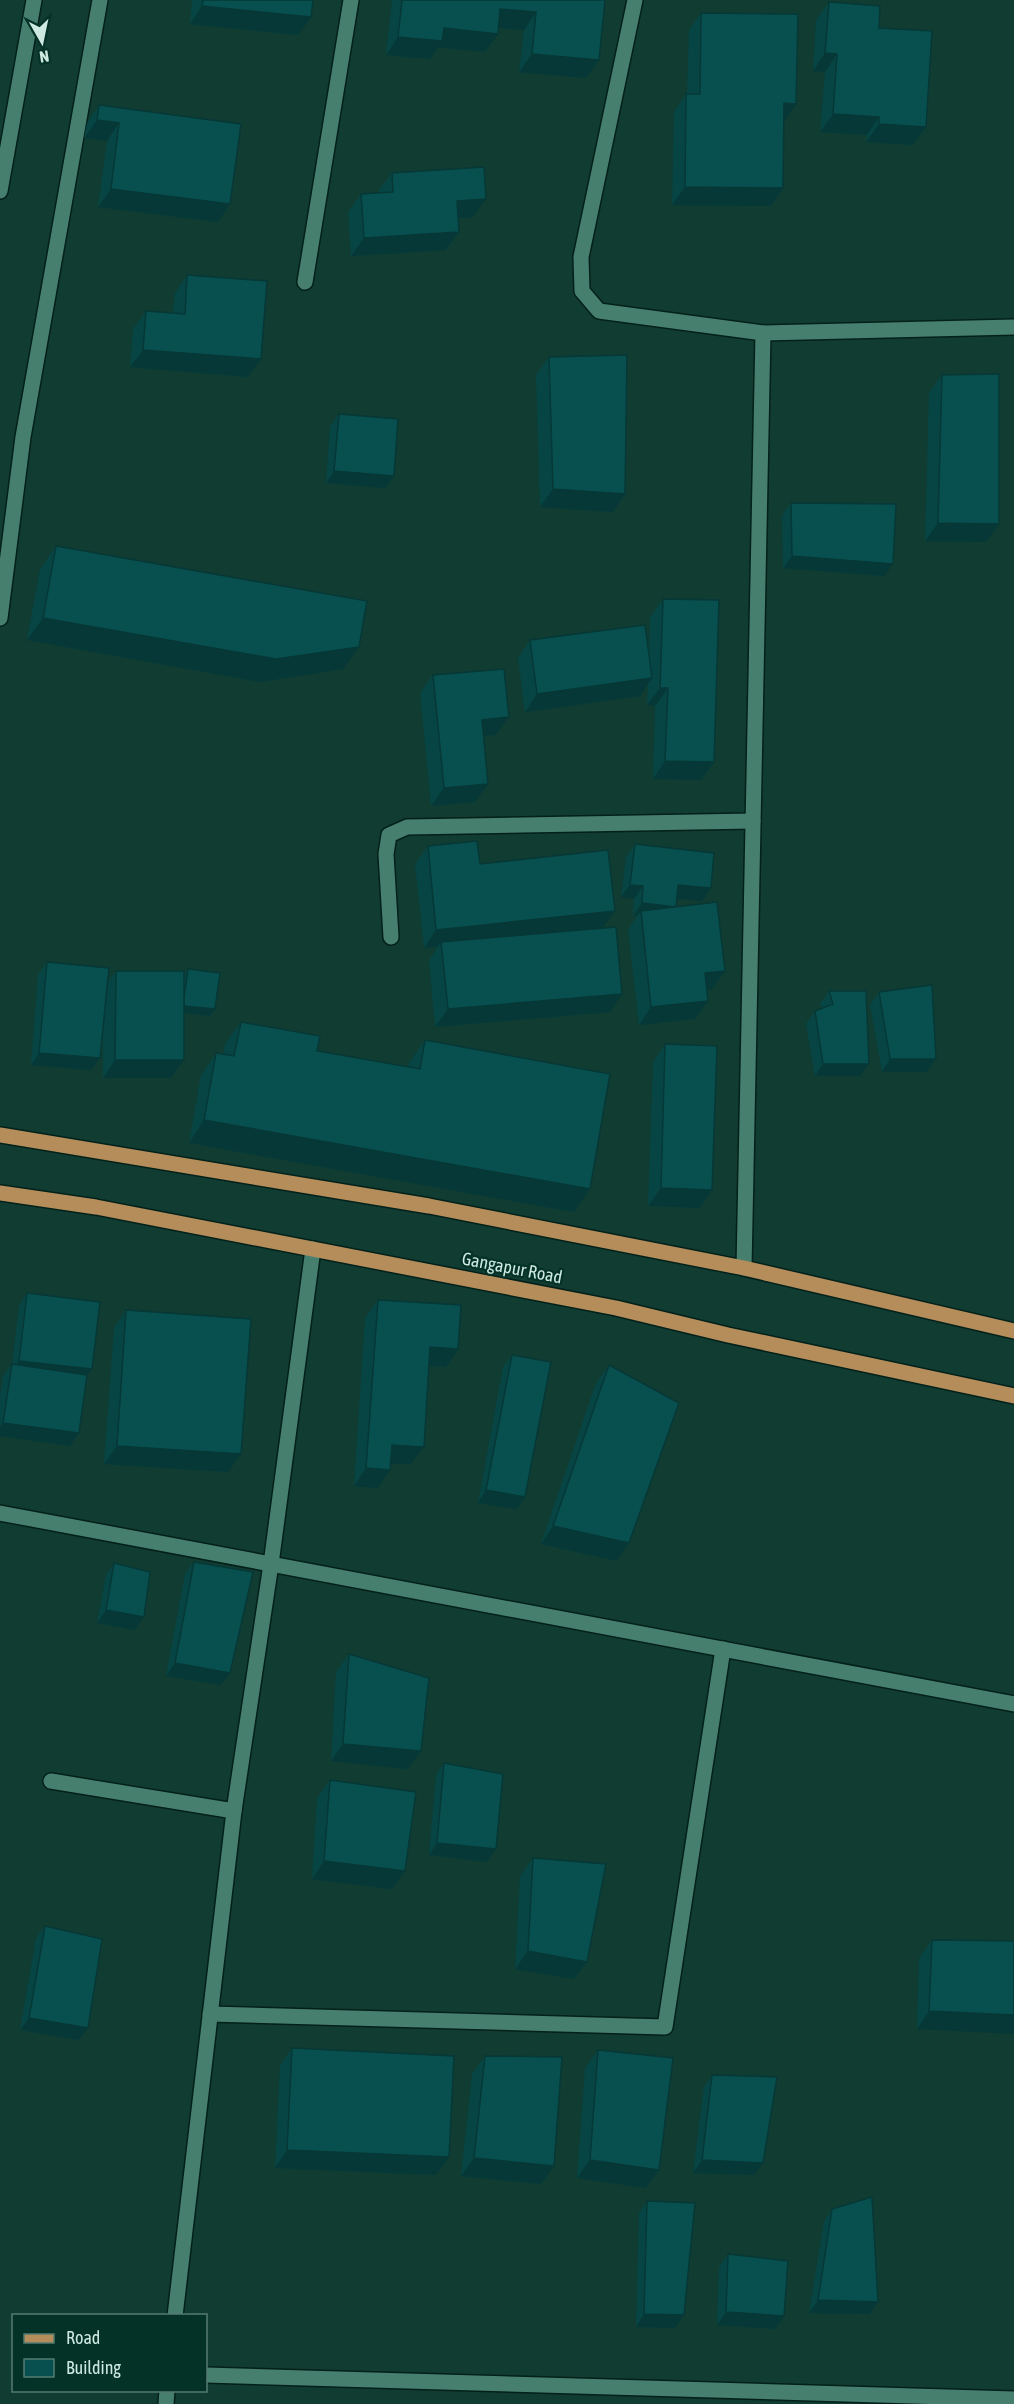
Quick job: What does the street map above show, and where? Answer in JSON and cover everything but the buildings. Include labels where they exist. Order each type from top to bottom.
[{"type":"main road","points":[[0,1135],[429,1206],[744,1268],[1014,1331]]},
{"type":"main road","name":"Gangapur Road","points":[[0,1193],[96,1207],[616,1308],[728,1335],[1014,1396]]},
{"type":"street","points":[[0,191],[34,0]]},
{"type":"street","points":[[0,618],[23,437],[99,0]]},
{"type":"street","points":[[305,282],[351,0]]},
{"type":"street","points":[[635,0],[581,256],[582,291],[599,311],[763,333],[1014,327]]},
{"type":"street","points":[[744,1268],[763,333]]},
{"type":"street","points":[[392,937],[386,854],[389,835],[407,827],[753,821]]},
{"type":"street","points":[[175,2314],[234,1811],[271,1564],[313,1249]]},
{"type":"street","points":[[0,1513],[1014,1704]]},
{"type":"street","points":[[210,2014],[665,2027],[723,1649]]},
{"type":"street","points":[[51,1781],[234,1811]]},
{"type":"street","points":[[207,2375],[1014,2399]]}]
